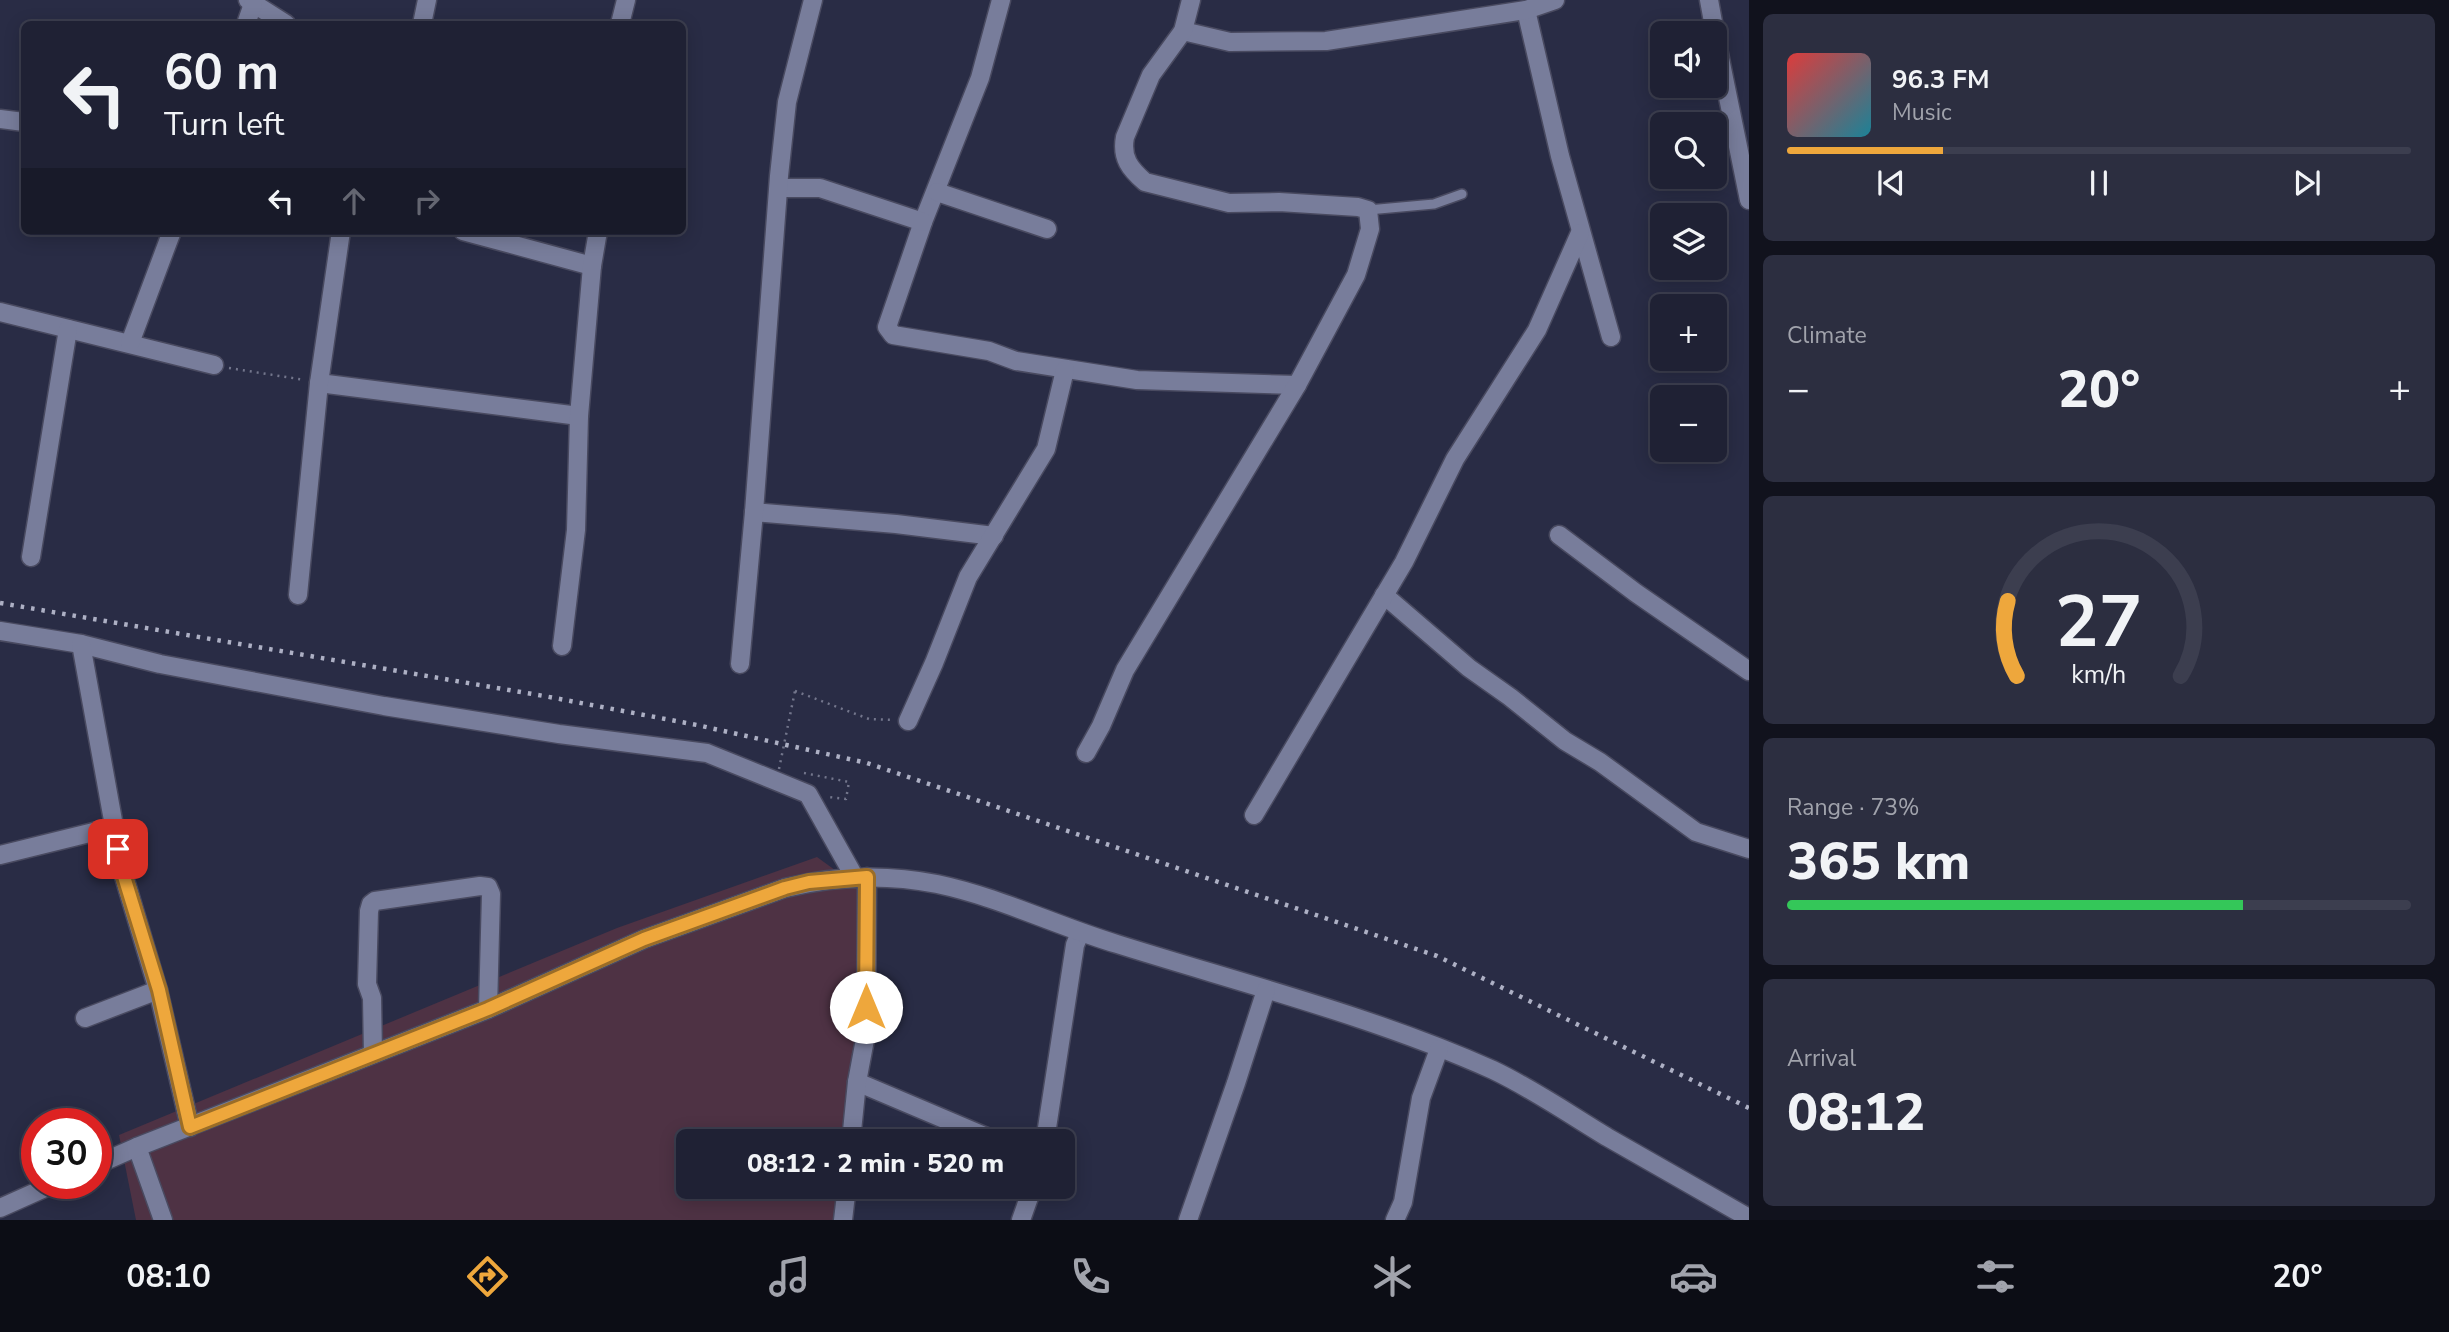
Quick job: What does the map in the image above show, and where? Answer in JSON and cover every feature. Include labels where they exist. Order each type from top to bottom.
[{"type":"street","points":[[423,21],[427,0]]},
{"type":"street","points":[[621,21],[626,0]]},
{"type":"street","points":[[740,664],[766,332],[788,102],[813,0]]},
{"type":"street","points":[[1001,0],[980,78],[923,222],[887,327],[892,335],[989,351],[1016,361],[1137,380],[1297,385]]},
{"type":"street","points":[[1086,753],[1125,670],[1297,385],[1356,275],[1370,229],[1368,210],[1279,202],[1229,202],[1145,182],[1135,173],[1125,160],[1125,137],[1151,75],[1183,31],[1191,0]]},
{"type":"street","points":[[1183,31],[1230,43],[1326,41],[1526,10],[1555,0]]},
{"type":"street","points":[[1709,0],[1713,21]]},
{"type":"street","points":[[247,21],[251,2],[281,21]]},
{"type":"street","points":[[1526,10],[1559,156],[1611,337]]},
{"type":"street","points":[[1727,92],[1749,200]]},
{"type":"street","points":[[0,119],[21,121]]},
{"type":"street","points":[[779,188],[820,188],[923,222]]},
{"type":"street","points":[[937,191],[1048,229]]},
{"type":"street","points":[[1254,815],[1404,562],[1455,459],[1537,330],[1580,233]]},
{"type":"street","points":[[130,343],[170,235]]},
{"type":"street","points":[[298,595],[319,383],[340,235]]},
{"type":"street","points":[[478,235],[592,266]]},
{"type":"street","points":[[562,646],[576,530],[579,416],[592,266],[597,235]]},
{"type":"street","points":[[0,312],[214,365]]},
{"type":"street","points":[[31,558],[68,329]]},
{"type":"street","points":[[908,721],[968,577],[1046,449],[1065,370]]},
{"type":"street","points":[[319,383],[579,416]]},
{"type":"street","points":[[754,512],[896,524],[994,536]]},
{"type":"street","points":[[1559,536],[1749,671]]},
{"type":"street","points":[[1384,595],[1469,668],[1510,696],[1565,741],[1600,762],[1696,832],[1749,849]]},
{"type":"street","points":[[0,631],[82,644],[160,664],[384,706],[559,734],[707,753],[808,794],[861,877],[866,1034],[852,1129]]},
{"type":"street","points":[[82,644],[122,870],[159,990],[190,1127]]},
{"type":"street","points":[[0,855],[114,827]]},
{"type":"street","points":[[112,1158],[488,1009],[644,939],[772,892],[809,882],[861,877],[936,884],[957,890],[1080,933],[1354,1018],[1439,1049],[1494,1071],[1749,1218]]},
{"type":"street","points":[[373,1054],[372,998],[368,972],[369,911],[375,901],[488,887],[491,894],[488,1009]]},
{"type":"street","points":[[1047,1129],[1075,945],[1080,933]]},
{"type":"street","points":[[85,1018],[159,990]]},
{"type":"street","points":[[1188,1220],[1266,990]]},
{"type":"street","points":[[1395,1220],[1403,1202],[1421,1098],[1439,1049]]},
{"type":"street","points":[[857,1082],[968,1129]]},
{"type":"street","points":[[137,1147],[163,1220]]},
{"type":"street","points":[[0,1208],[21,1199]]},
{"type":"street","points":[[843,1220],[845,1199]]},
{"type":"street","points":[[1021,1220],[1028,1199]]},
{"type":"lane","points":[[1368,210],[1434,204],[1462,194]]},
{"type":"path","points":[[214,365],[319,383]]},
{"type":"path","points":[[779,769],[795,691],[869,719],[908,721]]},
{"type":"path","points":[[802,773],[849,782],[846,799],[808,794]]},
{"type":"shaded area","points":[[817,857],[872,897],[846,1129],[676,1129],[676,1199],[839,1199],[837,1220],[136,1220],[119,1135],[617,928]]},
{"type":"railway","points":[[0,603],[544,696],[697,725],[867,763],[1437,956],[1749,1108]]},
{"type":"route","points":[[118,849],[146,953],[159,990],[190,1127],[488,1009],[644,939],[785,888],[809,882],[867,877],[866,1007]]}]
